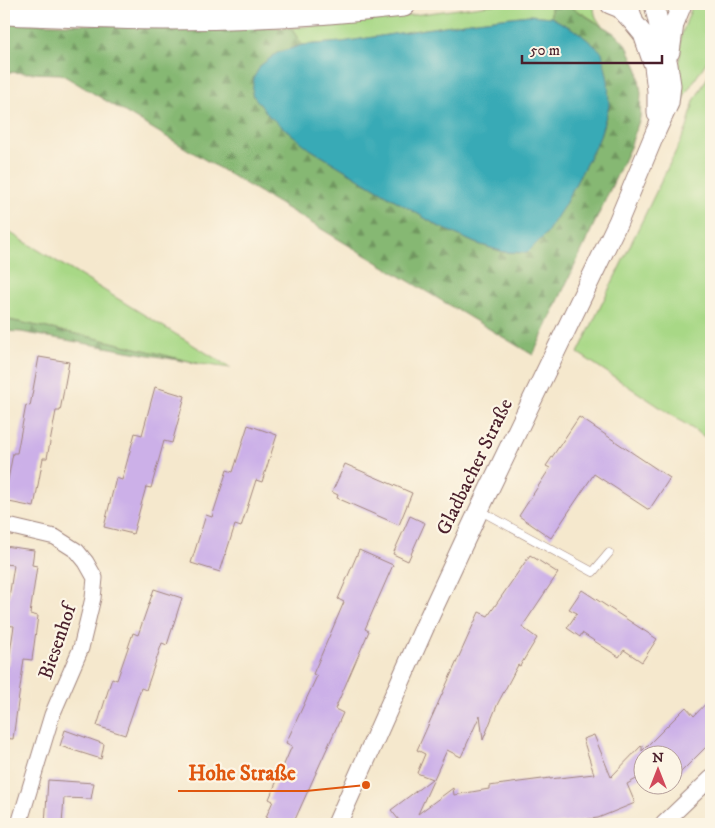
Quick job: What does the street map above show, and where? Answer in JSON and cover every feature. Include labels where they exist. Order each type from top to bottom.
[{"type":"main road","points":[[4,12],[163,17],[237,16],[306,13],[403,4]]},
{"type":"street","points":[[610,4],[620,8],[634,23]]},
{"type":"street","name":"Gladbacher Straße","points":[[628,4],[634,23],[643,34],[654,66],[657,91],[656,131]]},
{"type":"street","points":[[654,4],[668,65]]},
{"type":"street","points":[[668,65],[674,24],[682,4]]},
{"type":"street","name":"Gladbacher Straße","points":[[337,824],[479,510],[618,222],[669,103],[671,85],[668,65]]},
{"type":"street","name":"Biesenhof","points":[[4,525],[55,537],[77,551],[95,578],[93,598],[81,648],[52,715],[19,824]]},
{"type":"street","points":[[663,824],[711,778]]},
{"type":"lane","points":[[479,510],[593,572],[609,553]]},
{"type":"green space","points":[[504,4],[551,4],[551,17],[529,15],[342,42],[302,45],[291,28],[398,17]]},
{"type":"green space","points":[[551,4],[563,4],[571,7],[617,35],[627,46],[638,70],[641,93],[640,118],[630,147],[533,355],[61,74],[4,72],[4,23],[291,28],[302,45],[277,53],[310,149],[438,226],[475,243],[504,252],[527,253],[564,206],[599,139],[609,106],[578,32],[551,17]]},
{"type":"green space","points":[[563,4],[594,5],[598,20],[610,31],[585,15]]},
{"type":"green space","points":[[693,4],[711,4],[711,55],[684,96],[682,110],[678,108],[681,36]]},
{"type":"green space","points":[[711,71],[711,441],[578,353],[687,128],[694,101]]},
{"type":"green space","points":[[4,229],[231,368],[200,364],[95,338],[4,319]]},
{"type":"green space","points":[[4,319],[95,338],[200,364],[21,332],[4,331]]},
{"type":"water","points":[[529,15],[551,17],[578,32],[602,52],[608,80],[609,106],[599,139],[564,206],[546,234],[527,253],[504,252],[475,243],[438,226],[310,149],[269,116],[252,94],[254,77],[261,65],[277,53],[302,45],[342,42]]},
{"type":"building","points":[[39,357],[69,362],[60,411],[56,411],[47,458],[43,458],[34,507],[4,501],[13,453],[17,453],[26,405],[30,406]]},
{"type":"building","points":[[155,387],[185,396],[172,443],[164,441],[151,488],[146,487],[133,534],[104,527],[116,478],[122,480],[135,433],[142,435]]},
{"type":"building","points":[[579,417],[670,478],[649,510],[594,474],[551,538],[519,516],[550,468],[546,466]]},
{"type":"building","points":[[248,425],[277,435],[262,482],[256,480],[241,527],[235,525],[220,572],[191,563],[206,515],[212,517],[227,470],[233,472]]},
{"type":"building","points":[[345,464],[412,493],[399,525],[337,498],[338,495],[332,492]]},
{"type":"building","points":[[410,516],[425,523],[408,561],[393,554]]},
{"type":"building","points":[[4,546],[34,550],[32,565],[37,566],[30,614],[38,616],[32,660],[24,659],[13,739],[4,738],[4,665],[8,665],[14,626],[4,625],[4,611],[7,611],[14,565],[4,564]]},
{"type":"building","points":[[359,550],[393,565],[365,629],[369,631],[335,709],[343,713],[293,824],[265,824],[273,801],[269,799],[292,746],[286,743],[317,676],[313,674],[344,602],[338,599]]},
{"type":"building","points":[[530,555],[558,573],[522,627],[537,638],[520,666],[518,665],[498,703],[483,740],[480,715],[461,757],[447,750],[418,814],[453,788],[454,795],[489,789],[489,786],[594,774],[583,739],[594,735],[611,777],[632,755],[632,781],[627,784],[635,803],[598,818],[553,824],[402,824],[391,810],[432,779],[417,773],[425,754],[417,750],[479,612],[488,616]]},
{"type":"building","points":[[154,589],[182,598],[167,645],[162,643],[146,690],[141,688],[125,735],[97,726],[112,678],[117,680],[133,633],[138,635]]},
{"type":"building","points":[[582,590],[657,639],[642,662],[624,650],[619,657],[582,633],[580,637],[567,628],[577,613],[569,609]]},
{"type":"building","points":[[711,698],[711,742],[682,771],[682,746],[647,746],[686,707],[694,716]]},
{"type":"building","points":[[65,730],[104,744],[101,759],[60,746]]},
{"type":"building","points":[[48,780],[94,783],[91,799],[64,798],[62,824],[45,824]]},
{"type":"place","name":"Hohe Straße","points":[[366,785]]}]
